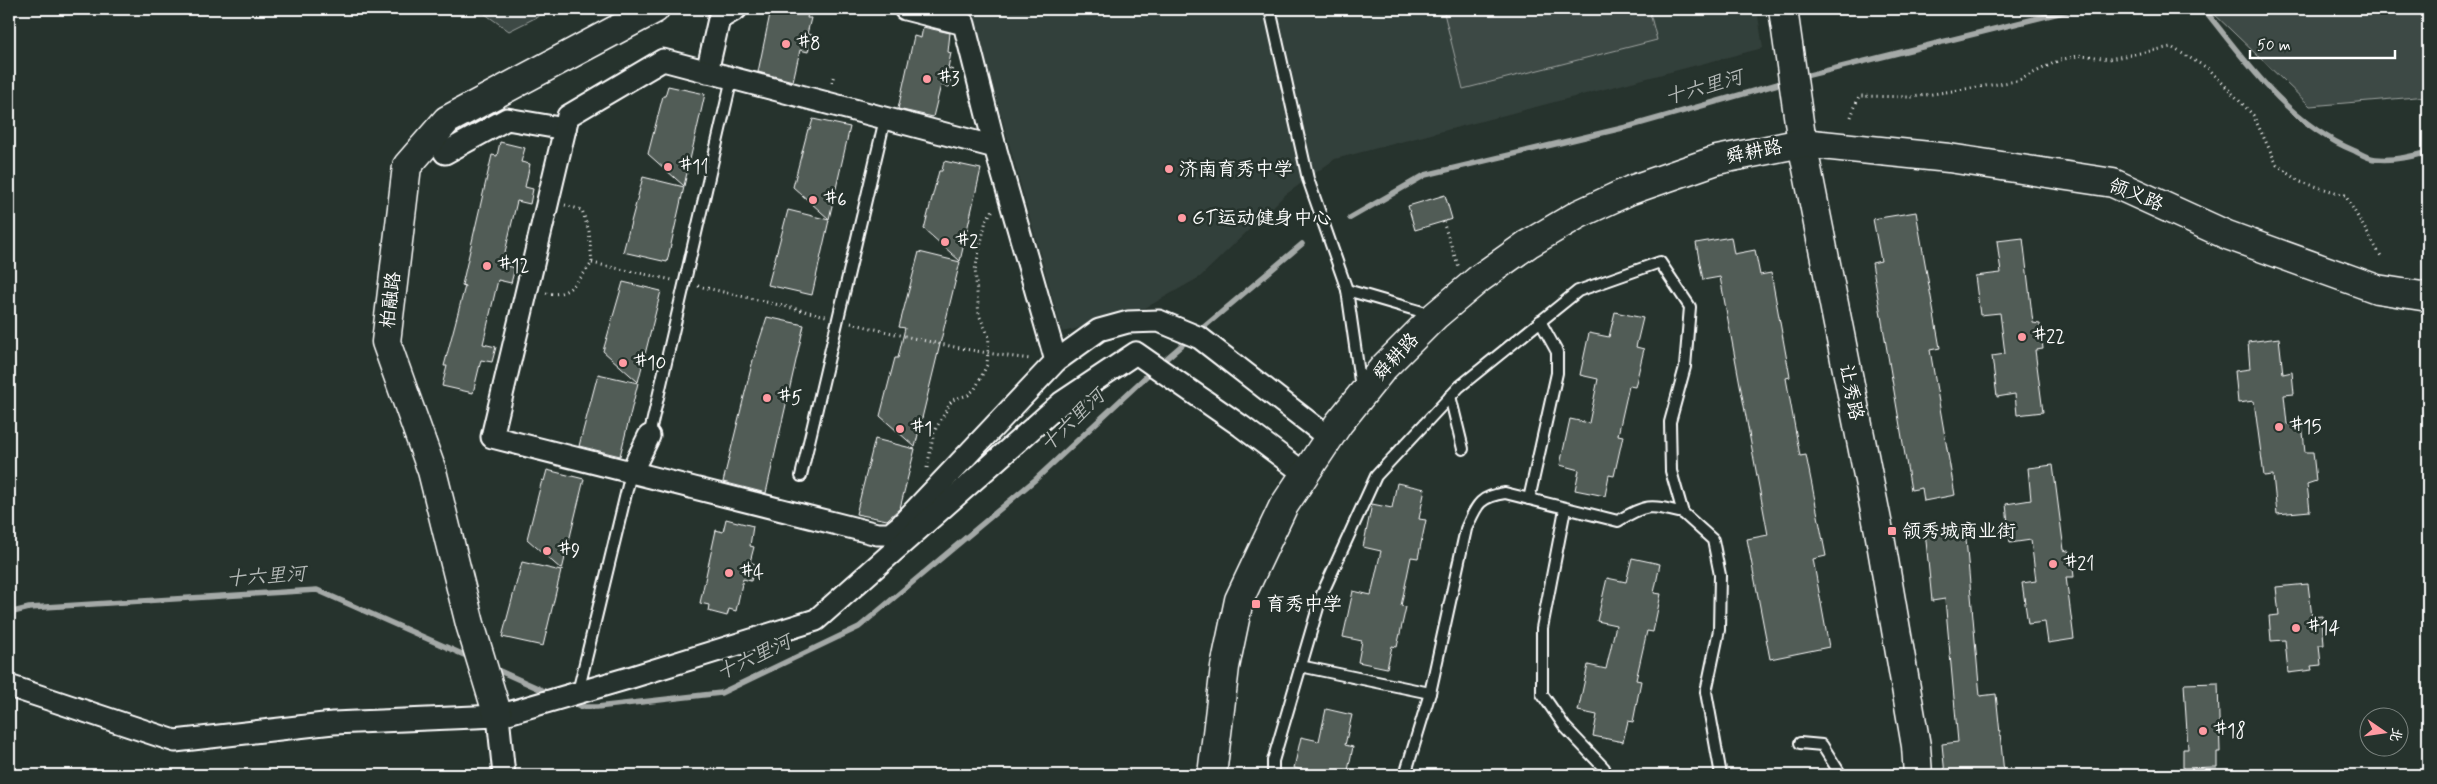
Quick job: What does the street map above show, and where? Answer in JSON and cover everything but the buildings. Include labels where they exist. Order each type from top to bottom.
[{"type":"street","name":"柏融路","points":[[498,716],[470,624],[432,471],[386,342],[407,166],[448,120],[655,9]]},
{"type":"street","points":[[707,72],[719,19],[736,9]]},
{"type":"street","points":[[906,9],[964,24],[995,147],[1056,361]]},
{"type":"street","name":"让秀路","points":[[1783,9],[1802,143],[1879,531],[1916,746],[1918,775]]},
{"type":"street","points":[[995,147],[663,60],[568,116],[492,438],[877,534],[890,534],[900,526],[1056,361],[1099,330],[1128,322],[1159,321],[1191,335],[1329,438]]},
{"type":"street","points":[[445,153],[507,119],[565,129]]},
{"type":"street","name":"舜耕路","points":[[1212,775],[1225,667],[1239,600],[1283,507],[1329,438],[1384,367],[1436,316],[1466,290],[1528,244],[1579,214],[1631,190],[1716,160],[1802,143]]},
{"type":"street","name":"领义路","points":[[1802,143],[1949,158],[2113,183],[2227,235],[2358,283],[2376,289],[2428,297]]},
{"type":"street","points":[[9,686],[175,741],[333,722],[498,716],[816,620],[1061,403],[1136,354],[1241,426],[1305,474]]},
{"type":"street","points":[[631,473],[649,436]]},
{"type":"street","points":[[498,716],[504,775]]},
{"type":"lane","points":[[1270,9],[1308,179],[1347,290],[1362,395]]},
{"type":"lane","points":[[649,436],[732,78]]},
{"type":"lane","points":[[801,476],[886,118]]},
{"type":"lane","points":[[1273,775],[1273,762],[1322,594],[1376,476],[1450,396],[1578,291],[1660,262],[1690,307],[1685,367],[1670,422],[1671,471],[1683,513]]},
{"type":"lane","points":[[1347,290],[1436,316]]},
{"type":"lane","points":[[1529,500],[1557,373],[1557,352],[1540,321]]},
{"type":"lane","points":[[1450,396],[1463,449]]},
{"type":"lane","points":[[578,692],[631,473]]},
{"type":"lane","points":[[1405,775],[1430,693],[1466,529],[1477,505],[1487,496],[1505,494],[1618,521],[1635,511],[1652,505],[1683,513],[1713,540],[1720,576],[1719,630],[1706,692],[1721,775]]},
{"type":"lane","points":[[1565,509],[1542,628],[1542,694],[1565,727],[1604,768],[1606,775]]},
{"type":"lane","points":[[1300,666],[1430,693]]},
{"type":"lane","points":[[1800,743],[1822,746],[1841,775]]},
{"type":"path","points":[[1851,117],[1859,96],[1913,97],[2017,81],[2068,58],[2082,55],[2109,59],[2171,47],[2209,69],[2253,115],[2277,164],[2301,182],[2345,195],[2382,258]]},
{"type":"path","points":[[925,476],[934,432],[952,400],[968,395],[975,389],[987,365],[989,336],[979,315],[975,270],[986,220],[1007,189]]},
{"type":"path","points":[[527,290],[556,295],[571,290],[592,263],[589,231],[582,210],[548,199]]},
{"type":"path","points":[[1443,222],[1466,290]]},
{"type":"path","points":[[592,263],[737,295]]},
{"type":"path","points":[[960,349],[1056,361]]},
{"type":"shaded area","points":[[478,9],[553,9],[509,31]]},
{"type":"shaded area","name":"济南育秀中学","points":[[971,9],[1757,9],[1763,48],[1335,159],[1285,195],[1200,277],[1133,315],[1062,332]]},
{"type":"shaded area","points":[[1443,9],[1649,9],[1657,40],[1463,89]]},
{"type":"shaded area","points":[[2209,9],[2428,9],[2428,96],[2310,106]]},
{"type":"waterway","name":"十六里河","points":[[1801,77],[2075,9]]},
{"type":"waterway","name":"十六里河","points":[[2204,9],[2271,90],[2290,109],[2332,140],[2373,159],[2396,159],[2428,152]]},
{"type":"waterway","name":"十六里河","points":[[1350,218],[1425,175],[1631,126],[1785,82]]},
{"type":"waterway","name":"十六里河","points":[[1198,332],[1302,244]]},
{"type":"waterway","name":"十六里河","points":[[1160,364],[1189,339]]},
{"type":"waterway","name":"十六里河","points":[[568,701],[580,707],[597,707],[721,693],[859,627],[1036,479],[1153,370]]},
{"type":"waterway","name":"十六里河","points":[[9,613],[29,608],[317,590],[471,658]]},
{"type":"waterway","name":"十六里河","points":[[493,668],[551,694]]},
{"type":"place","name":"#8","points":[[786,44]]},
{"type":"place","name":"#3","points":[[927,79]]},
{"type":"place","name":"#11","points":[[668,167]]},
{"type":"place","name":"济南育秀中学","points":[[1169,169]]},
{"type":"place","name":"#6","points":[[813,200]]},
{"type":"place","name":"GT运动健身中心","points":[[1182,218]]},
{"type":"place","name":"#2","points":[[945,242]]},
{"type":"place","name":"#12","points":[[487,266]]},
{"type":"place","name":"#22","points":[[2022,337]]},
{"type":"place","name":"#10","points":[[623,363]]},
{"type":"place","name":"#5","points":[[767,398]]},
{"type":"place","name":"#15","points":[[2279,427]]},
{"type":"place","name":"#1","points":[[900,429]]},
{"type":"place","name":"领秀城商业街","points":[[1892,531]]},
{"type":"place","name":"#9","points":[[547,551]]},
{"type":"place","name":"#21","points":[[2053,564]]},
{"type":"place","name":"#4","points":[[729,573]]},
{"type":"place","name":"育秀中学","points":[[1256,604]]},
{"type":"place","name":"#14","points":[[2296,628]]},
{"type":"place","name":"#18","points":[[2203,731]]}]
